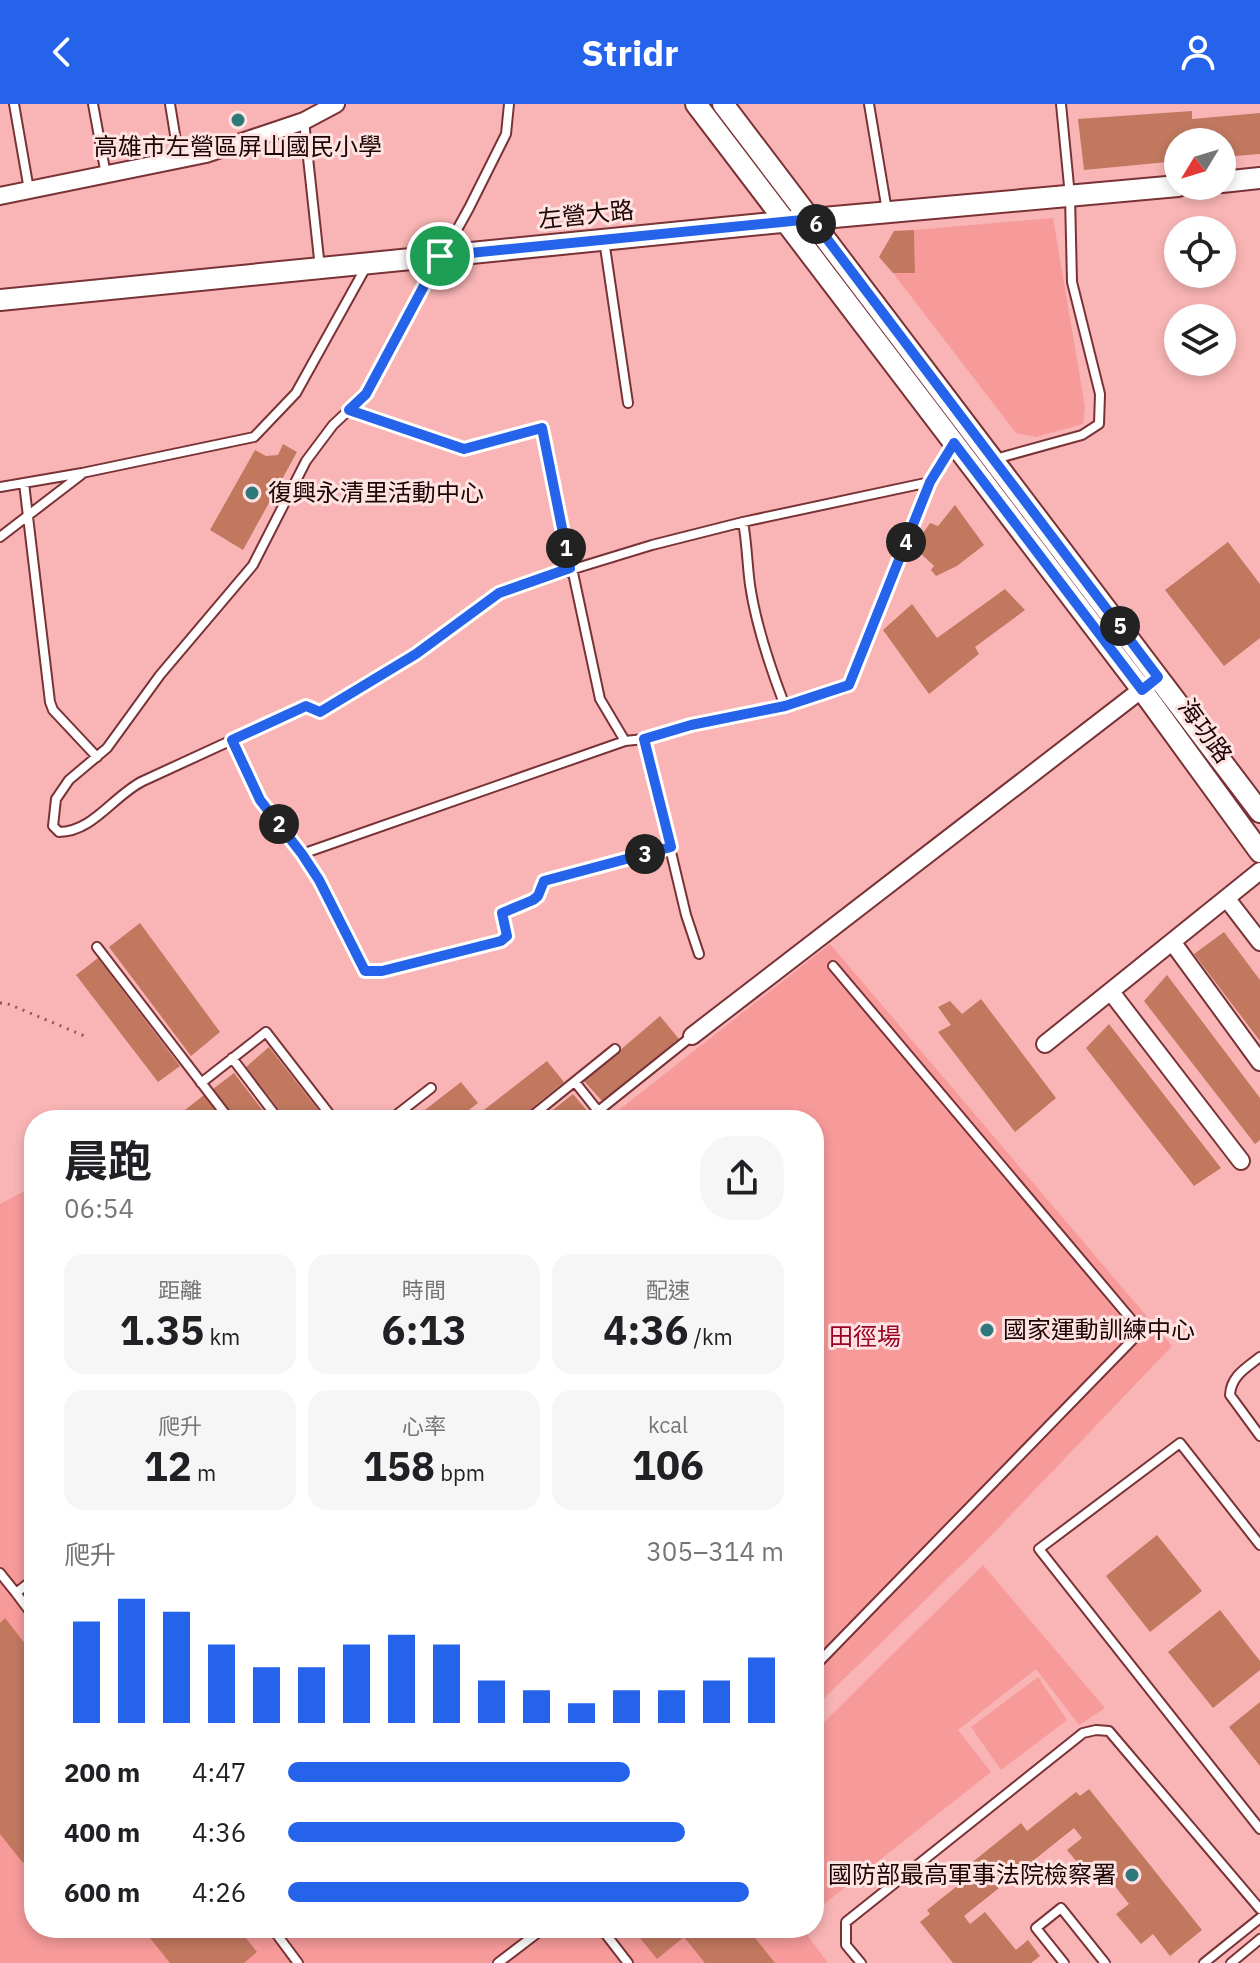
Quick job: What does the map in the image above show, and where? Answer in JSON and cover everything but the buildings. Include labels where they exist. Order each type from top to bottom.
[{"type":"street","points":[[0,196],[206,154],[304,121],[336,104]]},
{"type":"street","name":"海功路","points":[[696,104],[977,472],[1260,812]]},
{"type":"street","name":"海功路","points":[[723,104],[994,460],[1150,683],[1260,852]]},
{"type":"street","points":[[1236,181],[1260,178]]},
{"type":"street","name":"左營大路","points":[[0,300],[1164,187]]},
{"type":"street","points":[[692,1036],[1150,683]]},
{"type":"street","points":[[1045,1044],[1260,871]]},
{"type":"street","points":[[1227,899],[1260,942]]},
{"type":"street","points":[[1173,943],[1260,1062]]},
{"type":"street","points":[[1111,992],[1241,1161]]},
{"type":"lane","points":[[14,104],[30,191]]},
{"type":"lane","points":[[93,104],[106,176]]},
{"type":"lane","points":[[170,104],[179,160]]},
{"type":"lane","points":[[509,104],[506,134],[469,208],[366,394],[333,425],[306,461],[253,565],[160,675],[107,748],[69,780],[56,799],[53,826],[59,832],[80,828],[132,786],[232,740],[306,706],[320,712],[416,654],[499,593],[570,568],[743,522],[930,482]]},
{"type":"lane","points":[[869,104],[887,212]]},
{"type":"lane","points":[[977,472],[994,460],[1082,435],[1099,424],[1100,394],[1072,282],[1070,196],[1061,104]]},
{"type":"lane","points":[[304,121],[320,268]]},
{"type":"lane","points":[[604,240],[628,403]]},
{"type":"lane","points":[[0,487],[254,437],[296,393],[368,263]]},
{"type":"lane","points":[[349,410],[464,449],[542,428],[600,699],[625,741]]},
{"type":"lane","points":[[302,854],[625,741],[785,706],[849,685],[930,482],[954,443],[971,429]]},
{"type":"lane","points":[[0,537],[82,473]]},
{"type":"lane","points":[[24,483],[50,702],[53,710],[97,757]]},
{"type":"lane","points":[[743,522],[749,550],[750,584],[759,627],[785,706]]},
{"type":"lane","points":[[644,739],[686,915],[699,954]]},
{"type":"lane","points":[[232,740],[260,800],[302,854],[336,910],[365,971],[372,973],[501,941],[507,936],[502,913],[533,900],[544,881],[671,847]]},
{"type":"lane","points":[[97,947],[222,1110]]},
{"type":"lane","points":[[824,1657],[1141,1331],[833,966]]},
{"type":"lane","points":[[201,1083],[266,1032],[326,1110]]},
{"type":"lane","points":[[599,1110],[692,1036]]},
{"type":"lane","points":[[540,1110],[615,1049]]},
{"type":"lane","points":[[232,1058],[271,1110]]},
{"type":"lane","points":[[575,1082],[597,1110]]},
{"type":"lane","points":[[403,1110],[431,1088]]},
{"type":"lane","points":[[1260,1357],[1236,1376],[1230,1395],[1260,1436]]},
{"type":"lane","points":[[1260,1545],[1180,1443],[1039,1549],[1260,1829]]},
{"type":"lane","points":[[0,1573],[24,1604]]},
{"type":"lane","points":[[16,1593],[24,1587]]},
{"type":"lane","points":[[861,1963],[846,1945],[846,1922],[1083,1733],[1096,1730],[1109,1731],[1260,1909]]},
{"type":"lane","points":[[1064,1963],[1036,1928],[1061,1908],[1105,1963]]},
{"type":"lane","points":[[1204,1963],[1260,1918]]},
{"type":"lane","points":[[279,1938],[298,1963]]},
{"type":"lane","points":[[498,1963],[531,1938]]},
{"type":"lane","points":[[609,1938],[628,1963]]},
{"type":"lane","points":[[1231,1963],[1260,1939]]},
{"type":"path","points":[[0,1003],[87,1037]]},
{"type":"green space","points":[[1053,218],[1085,407],[1083,424],[1036,437],[1016,433],[893,273],[915,273],[914,230]]},
{"type":"green space","name":"國家運動訓練中心","points":[[830,944],[1172,1346],[987,1540],[824,1698],[824,1110],[619,1110]]},
{"type":"green space","points":[[24,1191],[24,1938],[809,1938],[828,1963],[0,1963],[0,1204]]},
{"type":"green space","points":[[983,1565],[1105,1708],[1079,1725],[1036,1669],[958,1730],[991,1772],[824,1904],[824,1722]]},
{"type":"green space","points":[[1038,1677],[1067,1720],[1001,1770],[971,1727]]},
{"type":"place","name":"高雄市左營區屏山國民小學","points":[[238,120]]},
{"type":"place","name":"復興永清里活動中心","points":[[252,493]]},
{"type":"place","name":"國家運動訓練中心","points":[[987,1330]]},
{"type":"place","name":"國防部最高軍事法院檢察署","points":[[1132,1875]]},
{"type":"route","points":[[812,219],[1158,677],[1142,690],[954,443],[930,482],[849,685],[785,706],[691,725],[644,739],[671,847],[544,881],[533,900],[502,913],[507,936],[501,941],[382,971],[365,971],[319,880],[260,800],[232,740],[306,706],[320,712],[416,654],[499,593],[570,568],[542,428],[464,449],[349,410],[366,394],[440,256],[812,219]]},
{"type":"park label","name":"田徑場","points":[[865,1337]]}]
